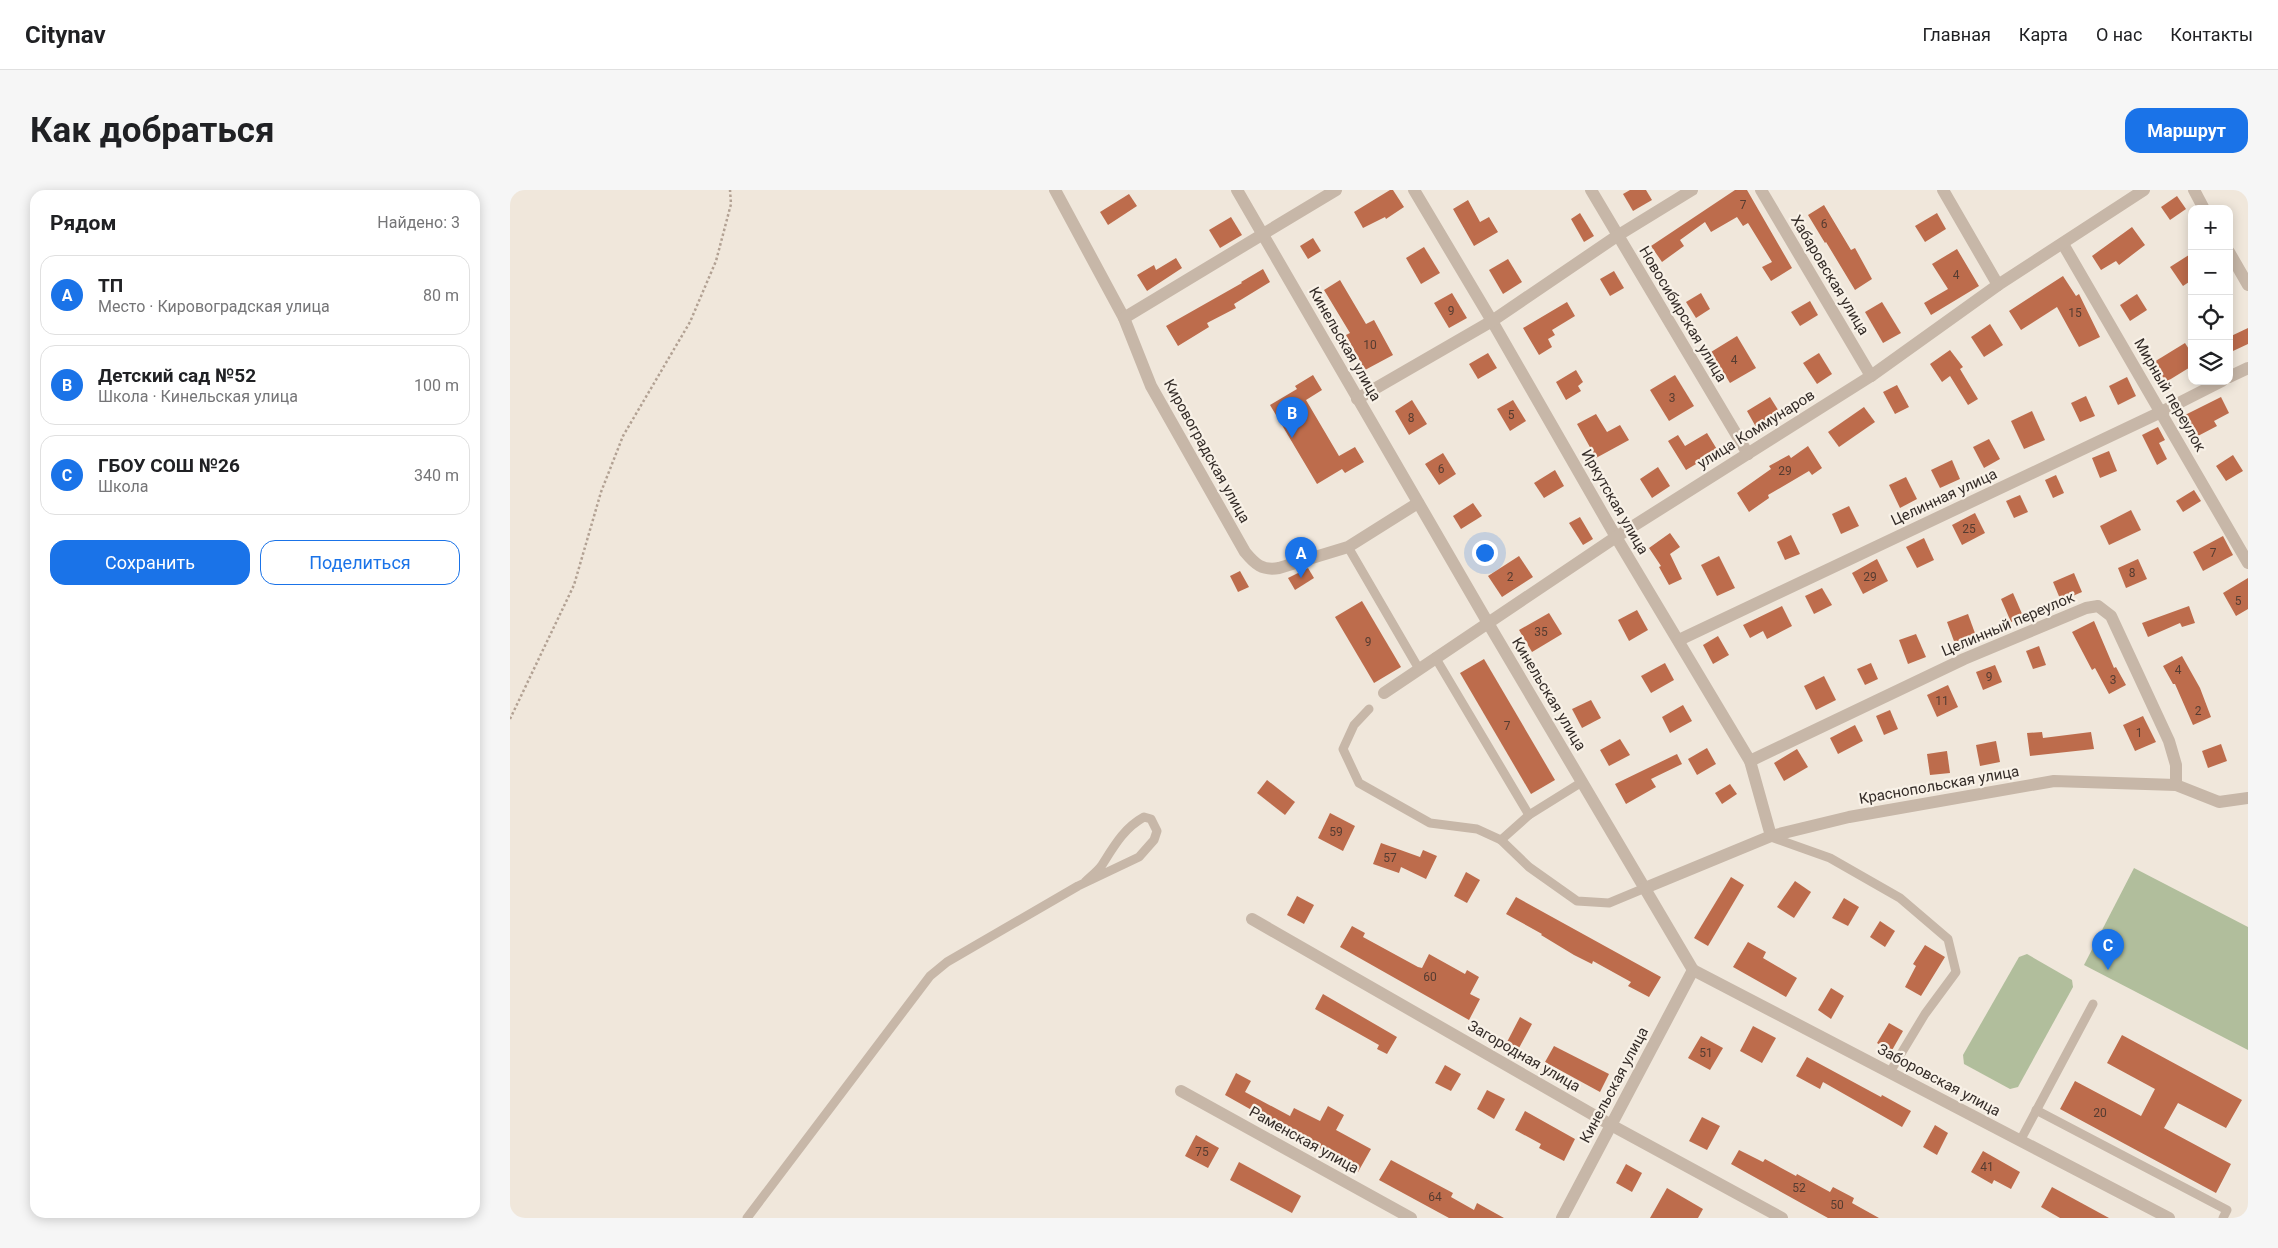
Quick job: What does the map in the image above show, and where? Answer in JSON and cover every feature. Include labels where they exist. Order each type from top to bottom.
[{"type":"street","name":"Кировоградская улица","points":[[1055,190],[1124,318],[1151,386],[1244,552],[1256,566],[1268,570],[1279,568],[1348,547],[1418,504]]},
{"type":"street","name":"Кинельская улица","points":[[1237,190],[1418,504],[1693,970],[1562,1218]]},
{"type":"street","points":[[1124,318],[1336,190]]},
{"type":"street","name":"Иркутская улица","points":[[1414,190],[1492,320],[1616,537],[1750,761],[1771,836]]},
{"type":"street","name":"Новосибирская улица","points":[[1591,190],[1748,454]]},
{"type":"street","points":[[1357,399],[1492,320],[1617,236],[1692,190]]},
{"type":"street","name":"Хабаровская улица","points":[[1761,190],[1871,376]]},
{"type":"street","points":[[1943,190],[1998,285]]},
{"type":"street","name":"улица Коммунаров","points":[[1384,693],[1616,537],[1871,376],[1998,285],[2144,190]]},
{"type":"street","points":[[2194,190],[2202,205]]},
{"type":"street","name":"Мирный переулок","points":[[2063,244],[2248,563]]},
{"type":"street","points":[[2233,259],[2248,285]]},
{"type":"street","points":[[2233,375],[2248,368]]},
{"type":"street","name":"Целинная улица","points":[[1678,640],[2214,385]]},
{"type":"street","name":"Целинный переулок","points":[[1750,761],[1964,659],[2086,608],[2098,606],[2111,616],[2169,741],[2176,765],[2176,785]]},
{"type":"street","name":"Краснопольская улица","points":[[1645,888],[1771,836],[1849,817],[2054,782],[2176,785],[2219,802],[2248,798]]},
{"type":"street","name":"Загородная улица","points":[[1252,919],[1610,1125],[1782,1218]]},
{"type":"street","name":"Заборовская улица","points":[[1693,970],[2169,1218]]},
{"type":"street","name":"Раменская улица","points":[[1181,1091],[1411,1218]]},
{"type":"lane","points":[[1348,547],[1419,669]]},
{"type":"lane","points":[[1435,657],[1529,815]]},
{"type":"lane","points":[[1369,709],[1354,725],[1343,749],[1359,783],[1430,822],[1476,829],[1501,840],[1529,867],[1577,901],[1609,903],[1645,888]]},
{"type":"lane","points":[[1501,840],[1529,815],[1582,782]]},
{"type":"lane","points":[[747,1218],[930,976],[948,962],[1078,886],[1139,857],[1154,840],[1157,831],[1151,819],[1144,817],[1128,829],[1114,844],[1101,866],[1085,882]]},
{"type":"lane","points":[[1771,836],[1830,858],[1900,898],[1948,939],[1956,972],[1925,1014],[1890,1072]]},
{"type":"lane","points":[[2020,1141],[2093,1004]]},
{"type":"lane","points":[[2036,1110],[2227,1210],[2223,1218]]},
{"type":"path","points":[[510,718],[574,585],[601,492],[623,436],[690,322],[716,261],[731,204],[730,190]]},
{"type":"green space","points":[[2134,868],[2248,927],[2248,1050],[2084,965]]},
{"type":"green space","points":[[2027,954],[2072,980],[2073,987],[2018,1087],[2010,1089],[1964,1064],[1963,1055],[2019,957]]},
{"type":"building","points":[[1393,190],[1404,207],[1386,219],[1385,217],[1363,228],[1354,212]]},
{"type":"building","points":[[1630,190],[1646,190],[1652,200],[1633,211],[1623,194]]},
{"type":"building","points":[[1735,190],[1747,190],[1792,268],[1771,281],[1762,267],[1772,262],[1748,223],[1743,226],[1737,217],[1711,232],[1705,222],[1680,240],[1684,246],[1662,262],[1651,246]]},
{"type":"building","points":[[1129,194],[1137,206],[1108,225],[1100,212]]},
{"type":"building","points":[[2177,196],[2186,209],[2170,220],[2161,207]]},
{"type":"building","points":[[1468,200],[1480,222],[1489,217],[1498,232],[1474,246],[1453,209]]},
{"type":"building","points":[[1824,205],[1851,250],[1855,248],[1872,279],[1855,290],[1808,215]]},
{"type":"building","points":[[1580,213],[1594,236],[1584,242],[1571,219]]},
{"type":"building","points":[[1937,213],[1946,229],[1925,242],[1915,226]]},
{"type":"building","points":[[1231,217],[1242,235],[1220,248],[1209,230]]},
{"type":"building","points":[[2132,227],[2145,245],[2119,265],[2116,261],[2101,270],[2092,256]]},
{"type":"building","points":[[1313,238],[1321,251],[1308,259],[1300,246]]},
{"type":"building","points":[[1424,247],[1440,273],[1421,284],[1406,258]]},
{"type":"building","points":[[1957,249],[1979,286],[1931,315],[1924,303],[1948,289],[1932,264]]},
{"type":"building","points":[[2188,256],[2188,283],[2183,286],[2170,267]]},
{"type":"building","points":[[1176,258],[1182,268],[1147,291],[1137,275],[1154,265],[1156,270]]},
{"type":"building","points":[[1508,259],[1522,282],[1503,294],[1489,270]]},
{"type":"building","points":[[1263,269],[1270,282],[1234,304],[1236,308],[1207,323],[1209,327],[1178,346],[1166,326]]},
{"type":"building","points":[[1614,271],[1624,288],[1610,296],[1600,279]]},
{"type":"building","points":[[2063,276],[2076,296],[2079,294],[2100,337],[2079,347],[2057,307],[2021,330],[2009,311]]},
{"type":"building","points":[[1340,280],[1366,324],[1374,320],[1393,355],[1365,370],[1346,335],[1350,333],[1324,290]]},
{"type":"building","points":[[1452,293],[1467,318],[1449,328],[1434,303]]},
{"type":"building","points":[[1701,293],[1710,309],[1696,318],[1686,302]]},
{"type":"building","points":[[2137,294],[2147,310],[2130,321],[2120,305]]},
{"type":"building","points":[[1810,301],[1818,315],[1800,326],[1791,312]]},
{"type":"building","points":[[1567,302],[1575,316],[1552,330],[1555,335],[1548,339],[1552,347],[1539,355],[1523,328]]},
{"type":"building","points":[[1882,302],[1901,333],[1883,343],[1865,312]]},
{"type":"building","points":[[1990,324],[2003,345],[1984,357],[1971,337]]},
{"type":"building","points":[[2248,328],[2248,344],[2233,351],[2233,335]]},
{"type":"building","points":[[1737,336],[1756,368],[1730,383],[1711,352]]},
{"type":"building","points":[[2185,343],[2188,348],[2188,368],[2166,382],[2154,362]]},
{"type":"building","points":[[1950,350],[1963,367],[1960,369],[1978,399],[1968,405],[1950,376],[1942,382],[1930,364]]},
{"type":"building","points":[[1488,353],[1497,368],[1478,379],[1469,364]]},
{"type":"building","points":[[1819,353],[1832,374],[1817,384],[1803,363]]},
{"type":"building","points":[[1576,370],[1583,382],[1578,386],[1581,391],[1566,400],[1556,382]]},
{"type":"building","points":[[1313,375],[1322,390],[1306,400],[1339,456],[1355,447],[1364,462],[1345,473],[1342,469],[1317,484],[1270,405],[1297,389],[1295,386]]},
{"type":"building","points":[[1675,375],[1694,406],[1669,421],[1650,390]]},
{"type":"building","points":[[2127,377],[2136,396],[2118,405],[2109,386]]},
{"type":"building","points":[[1897,385],[1909,407],[1895,414],[1883,392]]},
{"type":"building","points":[[2086,396],[2095,416],[2080,422],[2071,403]]},
{"type":"building","points":[[1770,397],[1780,413],[1756,427],[1747,411]]},
{"type":"building","points":[[2221,397],[2229,413],[2214,421],[2217,426],[2196,437],[2185,415]]},
{"type":"building","points":[[1412,400],[1427,424],[1409,435],[1395,411]]},
{"type":"building","points":[[1513,400],[1526,421],[1510,431],[1497,409]]},
{"type":"building","points":[[1864,407],[1875,422],[1839,447],[1828,432]]},
{"type":"building","points":[[2032,411],[2045,440],[2024,449],[2011,421]]},
{"type":"building","points":[[1596,414],[1607,432],[1620,425],[1629,440],[1596,458],[1577,424]]},
{"type":"building","points":[[2158,427],[2165,440],[2159,443],[2167,459],[2157,465],[2142,435]]},
{"type":"building","points":[[1707,433],[1718,451],[1686,470],[1668,441],[1678,435],[1685,446]]},
{"type":"building","points":[[1989,439],[2000,459],[1984,468],[1973,447]]},
{"type":"building","points":[[1808,446],[1822,468],[1812,475],[1809,471],[1768,495],[1769,498],[1749,512],[1737,493],[1771,469],[1769,466],[1789,455],[1791,458]]},
{"type":"building","points":[[2109,451],[2117,471],[2100,478],[2092,458]]},
{"type":"building","points":[[1443,453],[1456,474],[1439,485],[1425,464]]},
{"type":"building","points":[[2233,455],[2243,471],[2226,481],[2216,466]]},
{"type":"building","points":[[1952,460],[1960,479],[1940,488],[1931,470]]},
{"type":"building","points":[[1658,467],[1670,486],[1652,498],[1640,479]]},
{"type":"building","points":[[1555,470],[1564,486],[1544,498],[1534,483]]},
{"type":"building","points":[[2056,475],[2064,493],[2053,498],[2045,480]]},
{"type":"building","points":[[1906,477],[1917,499],[1900,508],[1889,485]]},
{"type":"building","points":[[2194,490],[2201,501],[2183,512],[2176,501]]},
{"type":"building","points":[[2020,495],[2028,512],[2014,518],[2006,501]]},
{"type":"building","points":[[1473,503],[1482,516],[1461,529],[1453,516]]},
{"type":"building","points":[[1849,506],[1859,526],[1841,534],[1832,514]]},
{"type":"building","points":[[2131,510],[2141,530],[2109,545],[2100,526]]},
{"type":"building","points":[[1975,513],[1985,533],[1962,545],[1952,525]]},
{"type":"building","points":[[1580,517],[1593,539],[1583,545],[1569,523]]},
{"type":"building","points":[[1670,533],[1680,547],[1670,554],[1682,579],[1669,585],[1659,567],[1661,566],[1649,548]]},
{"type":"building","points":[[1791,535],[1800,554],[1785,560],[1777,542]]},
{"type":"building","points":[[2223,536],[2233,555],[2203,571],[2193,552]]},
{"type":"building","points":[[1924,538],[1934,560],[1917,568],[1906,547]]},
{"type":"building","points":[[1519,556],[1533,577],[1502,597],[1488,576]]},
{"type":"building","points":[[1719,556],[1735,588],[1717,596],[1701,565]]},
{"type":"building","points":[[1877,559],[1888,581],[1863,594],[1852,573]]},
{"type":"building","points":[[2138,559],[2147,579],[2126,588],[2118,568]]},
{"type":"building","points":[[1308,568],[1314,578],[1295,590],[1288,578]]},
{"type":"building","points":[[1240,571],[1249,587],[1238,592],[1230,576]]},
{"type":"building","points":[[2074,573],[2082,592],[2061,601],[2053,582]]},
{"type":"building","points":[[2248,578],[2248,609],[2236,616],[2223,593]]},
{"type":"building","points":[[1822,588],[1832,605],[1814,614],[1805,596]]},
{"type":"building","points":[[2013,593],[2023,616],[2011,622],[2001,599]]},
{"type":"building","points":[[1362,601],[1401,667],[1374,683],[1335,617]]},
{"type":"building","points":[[1782,606],[1792,626],[1767,639],[1763,631],[1750,638],[1743,625]]},
{"type":"building","points":[[2189,606],[2195,623],[2182,627],[2180,623],[2148,637],[2142,623]]},
{"type":"building","points":[[1637,610],[1648,630],[1629,641],[1618,620]]},
{"type":"building","points":[[1549,613],[1562,634],[1532,652],[1519,630]]},
{"type":"building","points":[[1968,614],[1976,636],[1955,644],[1947,622]]},
{"type":"building","points":[[2094,621],[2114,668],[2116,667],[2126,685],[2109,694],[2095,668],[2092,670],[2072,632]]},
{"type":"building","points":[[1916,634],[1926,657],[1908,664],[1899,640]]},
{"type":"building","points":[[1718,636],[1729,655],[1713,664],[1703,645]]},
{"type":"building","points":[[2039,646],[2046,665],[2033,669],[2026,651]]},
{"type":"building","points":[[2182,656],[2200,688],[2211,717],[2193,725],[2175,684],[2173,684],[2163,666]]},
{"type":"building","points":[[1484,659],[1555,780],[1531,794],[1460,673]]},
{"type":"building","points":[[1665,663],[1674,680],[1651,693],[1641,676]]},
{"type":"building","points":[[1871,663],[1878,679],[1865,685],[1857,669]]},
{"type":"building","points":[[1995,665],[2002,682],[1983,690],[1976,672]]},
{"type":"building","points":[[1824,676],[1836,700],[1816,710],[1804,686]]},
{"type":"building","points":[[1948,685],[1958,707],[1937,717],[1927,695]]},
{"type":"building","points":[[1591,700],[1601,718],[1582,728],[1572,709]]},
{"type":"building","points":[[1683,705],[1692,721],[1670,733],[1662,717]]},
{"type":"building","points":[[1890,710],[1898,729],[1884,735],[1876,716]]},
{"type":"building","points":[[2143,716],[2156,742],[2135,751],[2123,725]]},
{"type":"building","points":[[1855,725],[1863,741],[1838,754],[1830,738]]},
{"type":"building","points":[[2042,732],[2043,738],[2091,732],[2094,749],[2030,756],[2027,733]]},
{"type":"building","points":[[1620,739],[1630,755],[1609,766],[1600,750]]},
{"type":"building","points":[[1996,741],[2000,762],[1980,766],[1976,745]]},
{"type":"building","points":[[2221,744],[2227,761],[2208,768],[2202,751]]},
{"type":"building","points":[[1707,748],[1716,764],[1697,775],[1688,759]]},
{"type":"building","points":[[1797,749],[1808,767],[1784,781],[1774,763]]},
{"type":"building","points":[[1947,751],[1950,773],[1930,775],[1927,754]]},
{"type":"building","points":[[1677,754],[1682,764],[1651,779],[1656,787],[1626,804],[1615,784]]},
{"type":"building","points":[[1267,780],[1295,802],[1285,815],[1257,793]]},
{"type":"building","points":[[1730,784],[1737,794],[1722,804],[1715,793]]},
{"type":"building","points":[[1330,813],[1355,826],[1343,851],[1318,838]]},
{"type":"building","points":[[1381,843],[1420,857],[1423,850],[1437,856],[1426,879],[1401,867],[1399,873],[1373,864]]},
{"type":"building","points":[[1466,872],[1480,880],[1467,903],[1454,896]]},
{"type":"building","points":[[1731,877],[1744,885],[1708,946],[1694,938]]},
{"type":"building","points":[[1795,881],[1811,892],[1794,918],[1777,907]]},
{"type":"building","points":[[1297,896],[1314,905],[1304,924],[1287,915]]},
{"type":"building","points":[[1516,897],[1661,977],[1649,997],[1628,986],[1631,982],[1593,961],[1592,964],[1574,955],[1506,914]]},
{"type":"building","points":[[1844,898],[1859,907],[1848,926],[1832,918]]},
{"type":"building","points":[[1880,921],[1895,931],[1885,947],[1870,937]]},
{"type":"building","points":[[1352,926],[1365,933],[1363,937],[1418,967],[1422,968],[1429,954],[1465,974],[1467,970],[1479,977],[1470,994],[1480,999],[1469,1020],[1340,947]]},
{"type":"building","points":[[1748,942],[1766,952],[1763,958],[1797,978],[1786,997],[1733,967]]},
{"type":"building","points":[[1925,945],[1945,957],[1921,996],[1905,987],[1916,966],[1913,964]]},
{"type":"building","points":[[1831,988],[1844,996],[1831,1019],[1818,1010]]},
{"type":"building","points":[[1323,994],[1397,1037],[1387,1054],[1377,1049],[1379,1045],[1315,1009]]},
{"type":"building","points":[[1520,1017],[1532,1024],[1519,1048],[1507,1042]]},
{"type":"building","points":[[1889,1023],[1903,1031],[1891,1052],[1877,1043]]},
{"type":"building","points":[[1753,1026],[1776,1038],[1762,1063],[1740,1051]]},
{"type":"building","points":[[2122,1035],[2242,1100],[2226,1128],[2178,1103],[2164,1128],[2231,1164],[2216,1193],[2060,1109],[2075,1081],[2141,1116],[2155,1089],[2107,1063]]},
{"type":"building","points":[[1701,1036],[1723,1048],[1710,1070],[1688,1058]]},
{"type":"building","points":[[1554,1046],[1609,1074],[1600,1092],[1545,1062]]},
{"type":"building","points":[[1807,1057],[1911,1111],[1902,1127],[1823,1082],[1820,1089],[1796,1076]]},
{"type":"building","points":[[1445,1065],[1461,1074],[1451,1091],[1435,1083]]},
{"type":"building","points":[[1236,1073],[1251,1081],[1245,1092],[1290,1116],[1294,1108],[1320,1121],[1328,1106],[1344,1115],[1336,1130],[1371,1149],[1358,1172],[1338,1161],[1339,1159],[1225,1095]]},
{"type":"building","points":[[1487,1090],[1505,1099],[1494,1119],[1477,1109]]},
{"type":"building","points":[[1525,1111],[1575,1139],[1564,1161],[1539,1148],[1541,1144],[1515,1130]]},
{"type":"building","points":[[1702,1117],[1720,1126],[1707,1150],[1689,1141]]},
{"type":"building","points":[[1935,1125],[1948,1133],[1937,1155],[1923,1147]]},
{"type":"building","points":[[1196,1135],[1219,1148],[1208,1168],[1185,1156]]},
{"type":"building","points":[[1739,1150],[1763,1162],[1765,1159],[1830,1192],[1833,1187],[1854,1198],[1852,1203],[1879,1218],[1828,1218],[1731,1164]]},
{"type":"building","points":[[1983,1151],[2020,1172],[2011,1189],[1994,1180],[1992,1184],[1971,1172]]},
{"type":"building","points":[[1391,1160],[1453,1193],[1451,1197],[1474,1210],[1477,1203],[1504,1218],[1449,1218],[1379,1180]]},
{"type":"building","points":[[1239,1162],[1301,1196],[1292,1213],[1230,1180]]},
{"type":"building","points":[[1626,1164],[1642,1173],[1632,1192],[1616,1183]]},
{"type":"building","points":[[2052,1187],[2109,1218],[2060,1218],[2041,1207]]},
{"type":"building","points":[[1667,1188],[1703,1209],[1698,1218],[1650,1218]]},
{"type":"place","name":"Детский сад №52","points":[[1292,438]]},
{"type":"place","name":"ТП","points":[[1301,578]]},
{"type":"place","name":"ГБОУ СОШ №26","points":[[2108,970]]}]
